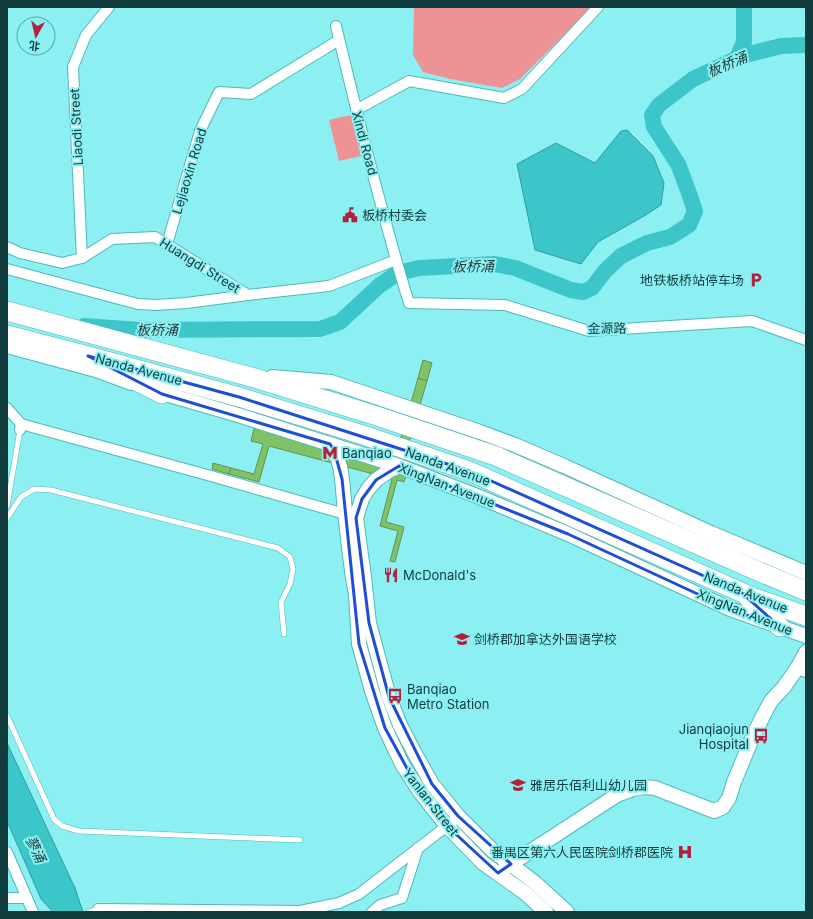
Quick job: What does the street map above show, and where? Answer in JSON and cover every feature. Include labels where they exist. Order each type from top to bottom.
[{"type":"highway","name":"Nanda Avenue","points":[[7,310],[244,375],[377,416],[496,456],[806,591]]},
{"type":"highway","name":"Nanda Avenue","points":[[7,335],[88,356],[239,406],[363,435],[469,472],[742,593],[806,616]]},
{"type":"highway","points":[[88,356],[162,394]]},
{"type":"highway","points":[[742,593],[780,627]]},
{"type":"street","name":"Liaodi Street","points":[[82,258],[73,67],[86,36],[109,7]]},
{"type":"street","points":[[356,110],[409,81],[504,98],[522,89],[598,7]]},
{"type":"street","name":"Xindi Road","points":[[336,26],[356,110],[409,303]]},
{"type":"street","name":"Lejiaoxin Road","points":[[167,244],[200,131],[219,92],[251,94],[339,40]]},
{"type":"street","name":"Huangdi Street","points":[[7,247],[20,254],[62,263],[82,258],[112,239],[155,237],[248,295]]},
{"type":"street","points":[[7,269],[138,304],[156,305],[329,286],[396,260]]},
{"type":"street","name":"金源路","points":[[409,303],[505,305],[589,330],[752,321],[806,340]]},
{"type":"street","name":"XingNan Avenue","points":[[7,346],[96,370],[162,394],[239,406],[330,444],[399,466],[477,496],[554,528],[730,609],[806,636]]},
{"type":"street","points":[[244,375],[330,382],[480,432],[564,466],[711,533],[806,573]]},
{"type":"street","points":[[7,408],[20,427],[211,476],[345,514]]},
{"type":"street","points":[[330,444],[338,456],[345,514],[358,578]]},
{"type":"street","points":[[358,578],[356,518],[362,499],[376,480],[399,466]]},
{"type":"street","name":"Yanlan Street","points":[[358,578],[389,697],[400,725],[432,784],[458,816],[493,851],[534,882],[567,912]]},
{"type":"street","name":"Yanlan Street","points":[[358,578],[356,594],[360,644],[372,691],[385,728],[402,764],[420,792],[447,826],[484,863],[525,893],[546,912]]},
{"type":"street","points":[[498,873],[594,810],[617,796],[633,789],[644,787],[655,788],[714,811],[723,807],[729,798],[754,734],[764,714],[771,701],[802,668],[806,652]]},
{"type":"street","points":[[368,673],[381,669]]},
{"type":"street","points":[[96,911],[300,911],[339,903],[359,894],[458,816]]},
{"type":"street","points":[[372,912],[380,905],[402,898],[418,848]]},
{"type":"street","points":[[7,852],[33,912]]},
{"type":"street","points":[[7,898],[27,898]]},
{"type":"lane","points":[[7,506],[20,427]]},
{"type":"lane","points":[[7,518],[21,497],[34,489],[51,490],[278,548],[290,557],[293,569],[290,584],[281,602],[284,634]]},
{"type":"lane","points":[[7,716],[54,819],[62,826],[79,831],[300,840]]},
{"type":"highlighted area","points":[[88,356],[239,397],[469,471],[742,593],[780,627],[730,609],[568,534],[399,466],[376,480],[362,499],[356,518],[369,623],[389,697],[432,784],[458,816],[511,864],[498,873],[447,826],[420,792],[385,728],[359,644],[342,479],[334,450],[330,444],[162,394]]},
{"type":"shaded area","points":[[414,7],[590,7],[520,79],[502,88],[450,79],[423,72],[413,55]]},
{"type":"shaded area","points":[[351,115],[361,156],[339,161],[329,120]]},
{"type":"water","points":[[627,130],[653,156],[664,183],[661,205],[598,242],[581,264],[535,250],[517,164],[556,143],[595,163],[621,131]]},
{"type":"water","name":"蓼涌","points":[[7,743],[75,888],[83,912],[53,912],[41,899],[7,821]]},
{"type":"building","points":[[423,360],[432,363],[427,381],[418,378]]},
{"type":"building","name":"Banqiao","points":[[418,378],[427,381],[404,460],[410,462],[404,482],[397,480],[386,522],[404,527],[395,562],[390,561],[398,531],[380,526],[392,479],[269,446],[259,482],[229,474],[231,468],[254,474],[263,444],[251,441],[256,421],[395,458]]},
{"type":"building","points":[[213,463],[231,468],[229,474],[212,469]]},
{"type":"waterway","points":[[737,58],[744,42],[744,7]]},
{"type":"waterway","name":"板桥涌","points":[[84,326],[140,330],[320,329],[340,322],[380,285],[398,273],[419,268],[495,264],[515,268],[571,290],[583,292],[592,288],[605,271],[621,256],[647,243],[670,237],[689,225],[695,211],[678,164],[654,127],[652,115],[659,105],[693,79],[742,56],[781,46],[806,45]]},
{"type":"place","name":"板桥村委会","points":[[350,215]]},
{"type":"place","name":"地铁板桥站停车场","points":[[756,280]]},
{"type":"place","name":"Banqiao","points":[[330,453]]},
{"type":"place","name":"McDonald's","points":[[391,575]]},
{"type":"place","name":"剑桥郡加拿达外国语学校","points":[[462,639]]},
{"type":"place","name":"Banqiao Metro Station","points":[[395,696]]},
{"type":"place","name":"Jianqiaojun Hospital","points":[[761,736]]},
{"type":"place","name":"雅居乐佰利山幼儿园","points":[[518,785]]},
{"type":"place","name":"番禺区第六人民医院剑桥郡医院","points":[[685,852]]}]
